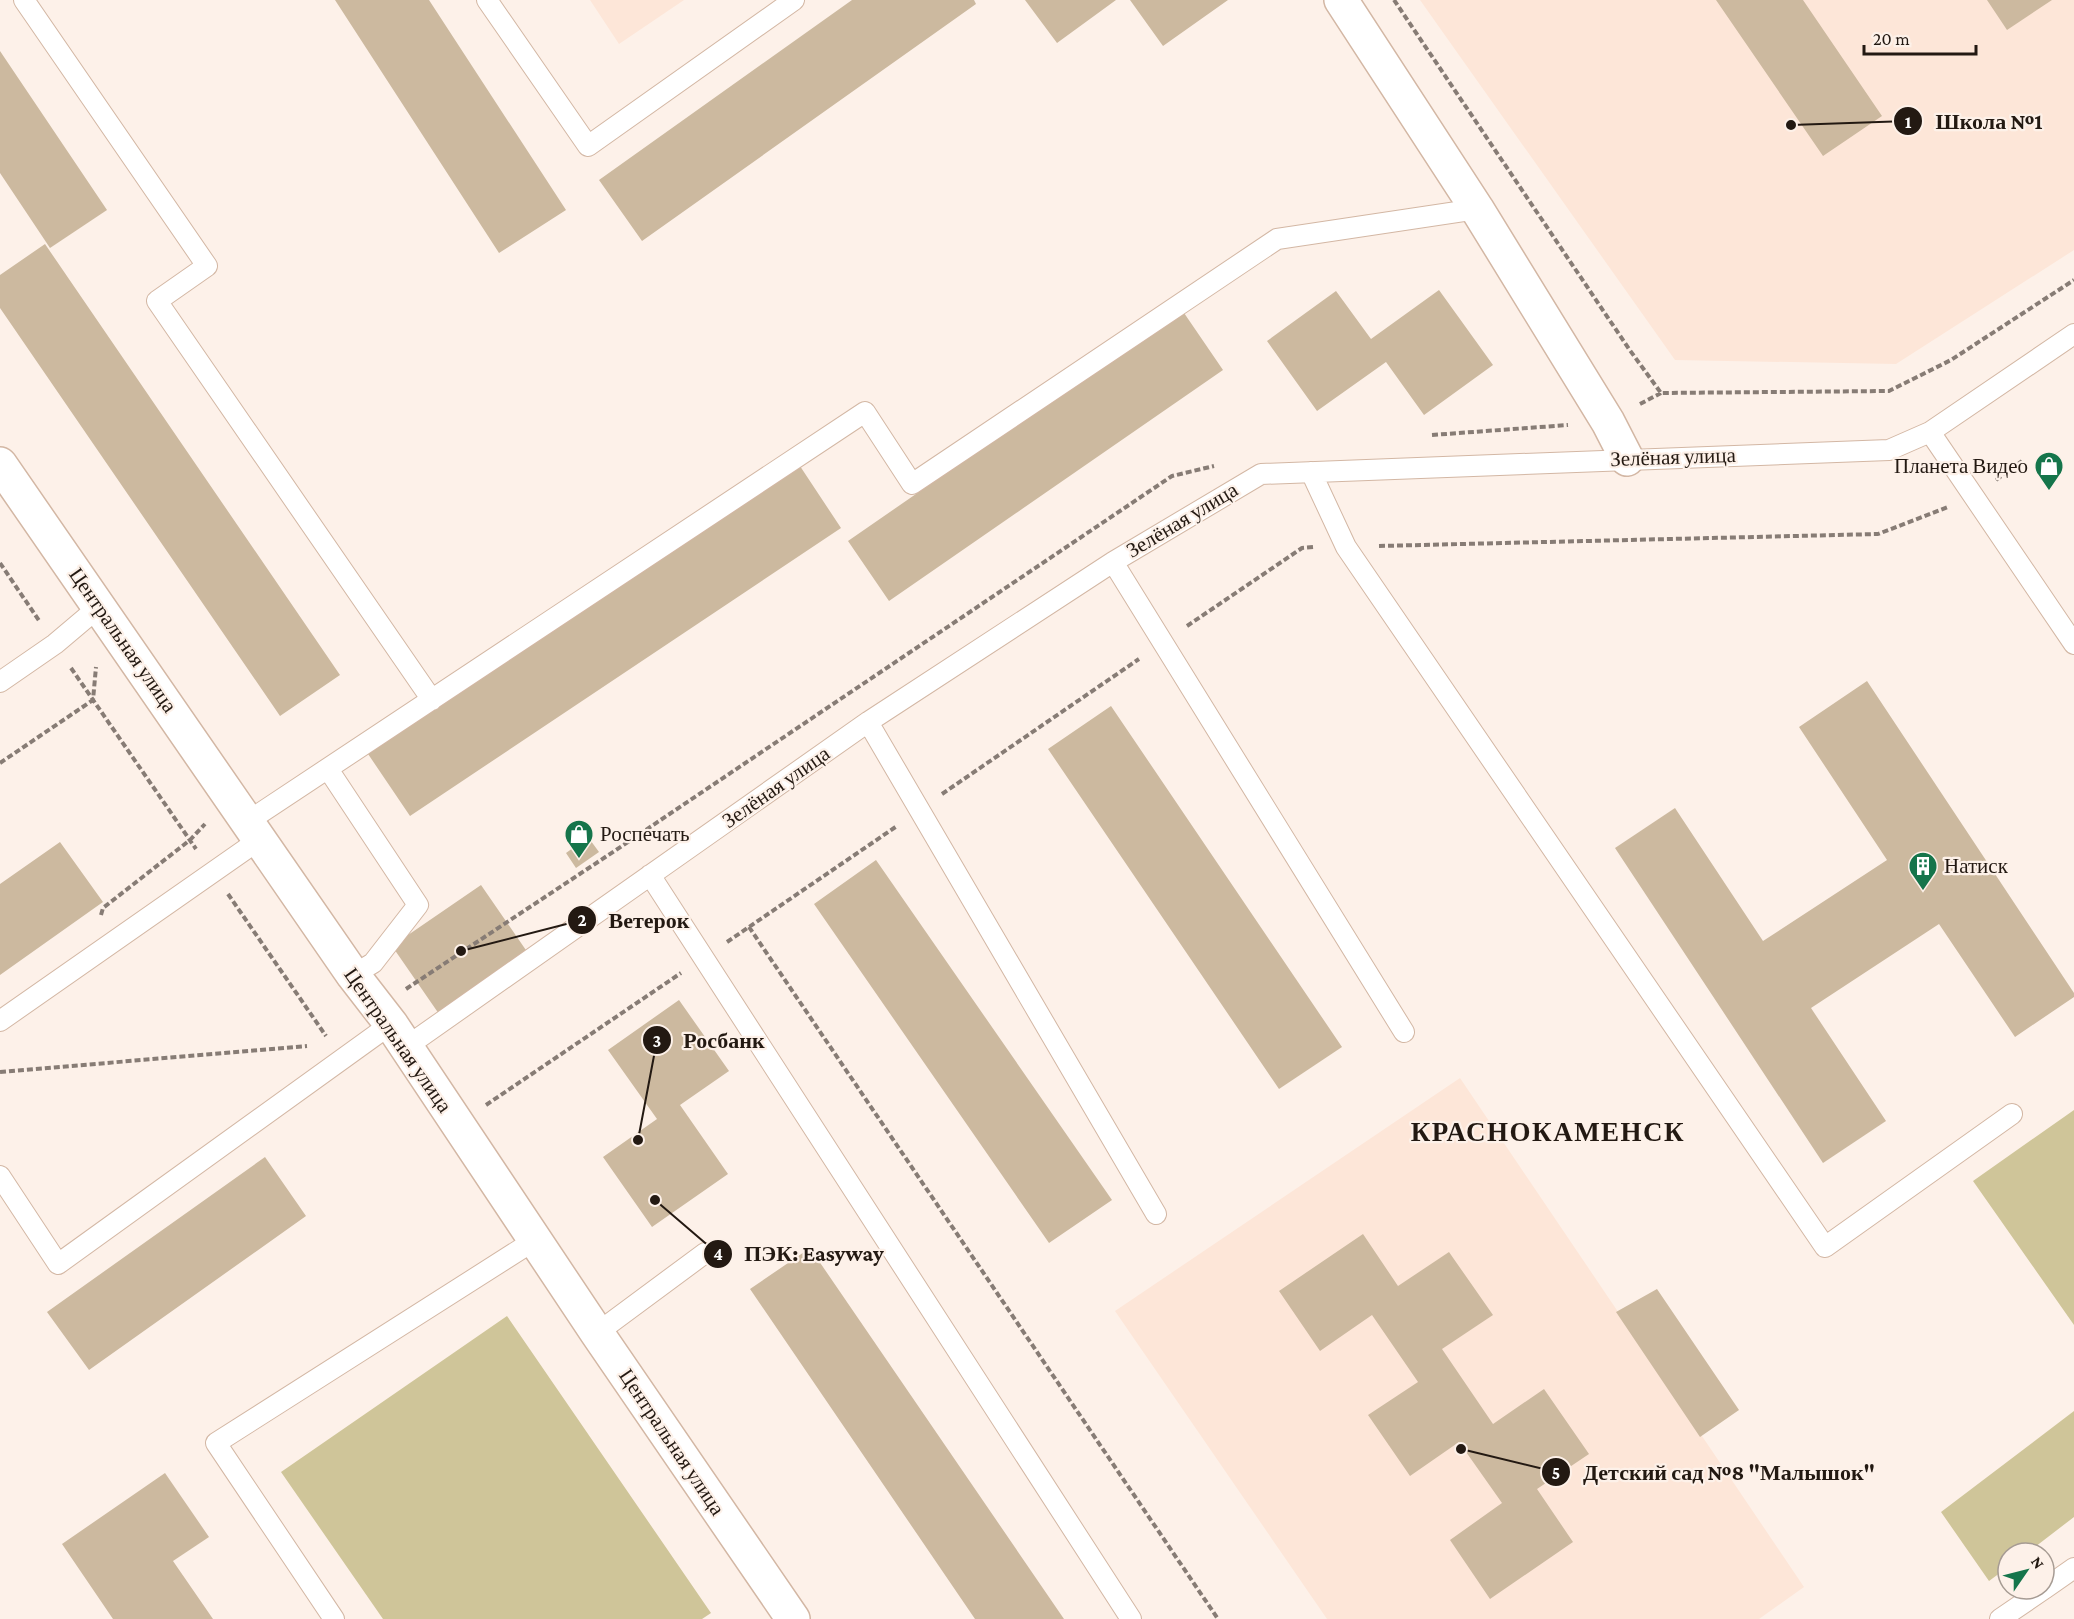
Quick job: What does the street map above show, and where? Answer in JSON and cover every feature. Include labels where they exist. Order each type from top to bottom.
[{"type":"street","points":[[1341,0],[1477,209],[1608,422],[1628,459]]},
{"type":"street","name":"Центральная улица","points":[[0,464],[353,975],[398,1036],[597,1333],[793,1619]]},
{"type":"lane","points":[[24,0],[207,266],[157,302],[432,700]]},
{"type":"lane","points":[[487,0],[588,146],[794,0]]},
{"type":"lane","points":[[0,1021],[213,872],[253,831],[328,769],[865,412],[912,484],[1277,239],[1477,209]]},
{"type":"lane","name":"Зелёная улица","points":[[0,1176],[58,1264],[398,1036],[650,875],[868,722],[1113,562],[1261,474],[1889,450],[1930,432],[2074,334]]},
{"type":"lane","points":[[1930,432],[2074,644]]},
{"type":"lane","points":[[1311,472],[1346,547],[1825,1247],[2012,1114]]},
{"type":"lane","points":[[1113,562],[1404,1032]]},
{"type":"lane","points":[[0,682],[55,644],[100,606]]},
{"type":"lane","points":[[868,722],[1156,1214]]},
{"type":"lane","points":[[328,769],[418,905],[373,963],[353,975]]},
{"type":"lane","points":[[650,875],[1131,1619]]},
{"type":"lane","points":[[334,1619],[216,1443],[535,1240]]},
{"type":"lane","points":[[597,1333],[705,1253]]},
{"type":"lane","points":[[2056,1581],[2074,1568]]},
{"type":"lane","points":[[2000,1619],[2026,1601]]},
{"type":"path","points":[[1394,0],[1661,393],[1889,391],[1951,360],[2074,280]]},
{"type":"path","points":[[0,562],[332,1044]]},
{"type":"path","points":[[93,700],[96,664]]},
{"type":"path","points":[[0,763],[93,700]]},
{"type":"path","points":[[748,927],[1218,1619]]},
{"type":"path","points":[[0,1072],[308,1046]]},
{"type":"shaded area","points":[[590,0],[684,0],[619,44]]},
{"type":"shaded area","points":[[1420,0],[2074,0],[2074,250],[1896,364],[1675,360]]},
{"type":"shaded area","points":[[1460,1078],[1804,1587],[1759,1619],[1327,1619],[1115,1311]]},
{"type":"shaded area","points":[[2074,1110],[2074,1325],[1973,1181]]},
{"type":"shaded area","points":[[507,1316],[711,1613],[702,1619],[383,1619],[281,1472]]},
{"type":"shaded area","points":[[2074,1411],[2074,1517],[2043,1541],[1996,1541],[1996,1576],[1989,1581],[1941,1512]]},
{"type":"building","points":[[335,0],[429,0],[566,210],[499,253]]},
{"type":"building","points":[[852,0],[974,0],[976,4],[642,241],[599,180]]},
{"type":"building","points":[[1025,0],[1116,0],[1057,43]]},
{"type":"building","points":[[1130,0],[1228,0],[1163,46]]},
{"type":"building","points":[[1716,0],[1803,0],[1882,116],[1823,156]]},
{"type":"building","points":[[1987,0],[2052,0],[2007,30]]},
{"type":"building","points":[[0,51],[107,210],[50,248],[0,173]]},
{"type":"building","points":[[45,244],[340,675],[280,716],[0,308],[0,275]]},
{"type":"building","points":[[1439,290],[1493,365],[1424,415],[1386,362],[1317,411],[1267,341],[1336,291],[1371,339]]},
{"type":"building","points":[[1182,310],[1223,370],[889,601],[848,541]]},
{"type":"building","points":[[796,460],[841,528],[410,816],[364,748]]},
{"type":"building","name":"Натиск","points":[[1867,681],[2074,993],[2074,997],[2015,1037],[1939,924],[1811,1008],[1886,1121],[1823,1163],[1615,848],[1675,808],[1763,941],[1887,860],[1799,727]]},
{"type":"building","points":[[1111,706],[1342,1047],[1279,1089],[1048,749]]},
{"type":"building","name":"Роспечать","points":[[588,837],[599,852],[576,868],[566,853]]},
{"type":"building","points":[[60,842],[103,902],[0,975],[0,884]]},
{"type":"building","points":[[876,860],[1112,1200],[1049,1243],[814,904]]},
{"type":"building","points":[[481,885],[530,956],[439,1014],[392,946]]},
{"type":"building","points":[[679,1000],[729,1071],[680,1105],[728,1174],[652,1227],[603,1157],[657,1119],[608,1050]]},
{"type":"building","points":[[265,1157],[306,1216],[89,1370],[47,1312]]},
{"type":"building","points":[[1363,1234],[1398,1286],[1449,1252],[1493,1315],[1442,1349],[1493,1424],[1544,1389],[1589,1454],[1537,1489],[1573,1542],[1490,1599],[1450,1540],[1502,1503],[1459,1442],[1410,1476],[1368,1415],[1418,1382],[1372,1315],[1320,1351],[1279,1291]]},
{"type":"building","points":[[810,1248],[1064,1619],[975,1619],[750,1289]]},
{"type":"building","points":[[1657,1289],[1739,1410],[1700,1437],[1616,1312]]},
{"type":"building","points":[[165,1473],[209,1537],[173,1561],[213,1619],[113,1619],[62,1544]]},
{"type":"place","name":"Школа №1","points":[[1791,125]]},
{"type":"place","name":"Планета Видео","points":[[2049,492]]},
{"type":"place","name":"Роспечать","points":[[579,860]]},
{"type":"place","name":"Натиск","points":[[1923,892]]},
{"type":"place","name":"Ветерок","points":[[461,951]]},
{"type":"place","name":"Росбанк","points":[[638,1140]]},
{"type":"place","name":"ПЭК: Easyway","points":[[655,1200]]},
{"type":"place","name":"Детский сад №8 \"Малышок\"","points":[[1461,1449]]},
{"type":"district","name":"КРАСНОКАМЕНСК","points":[[1548,1132]]}]
